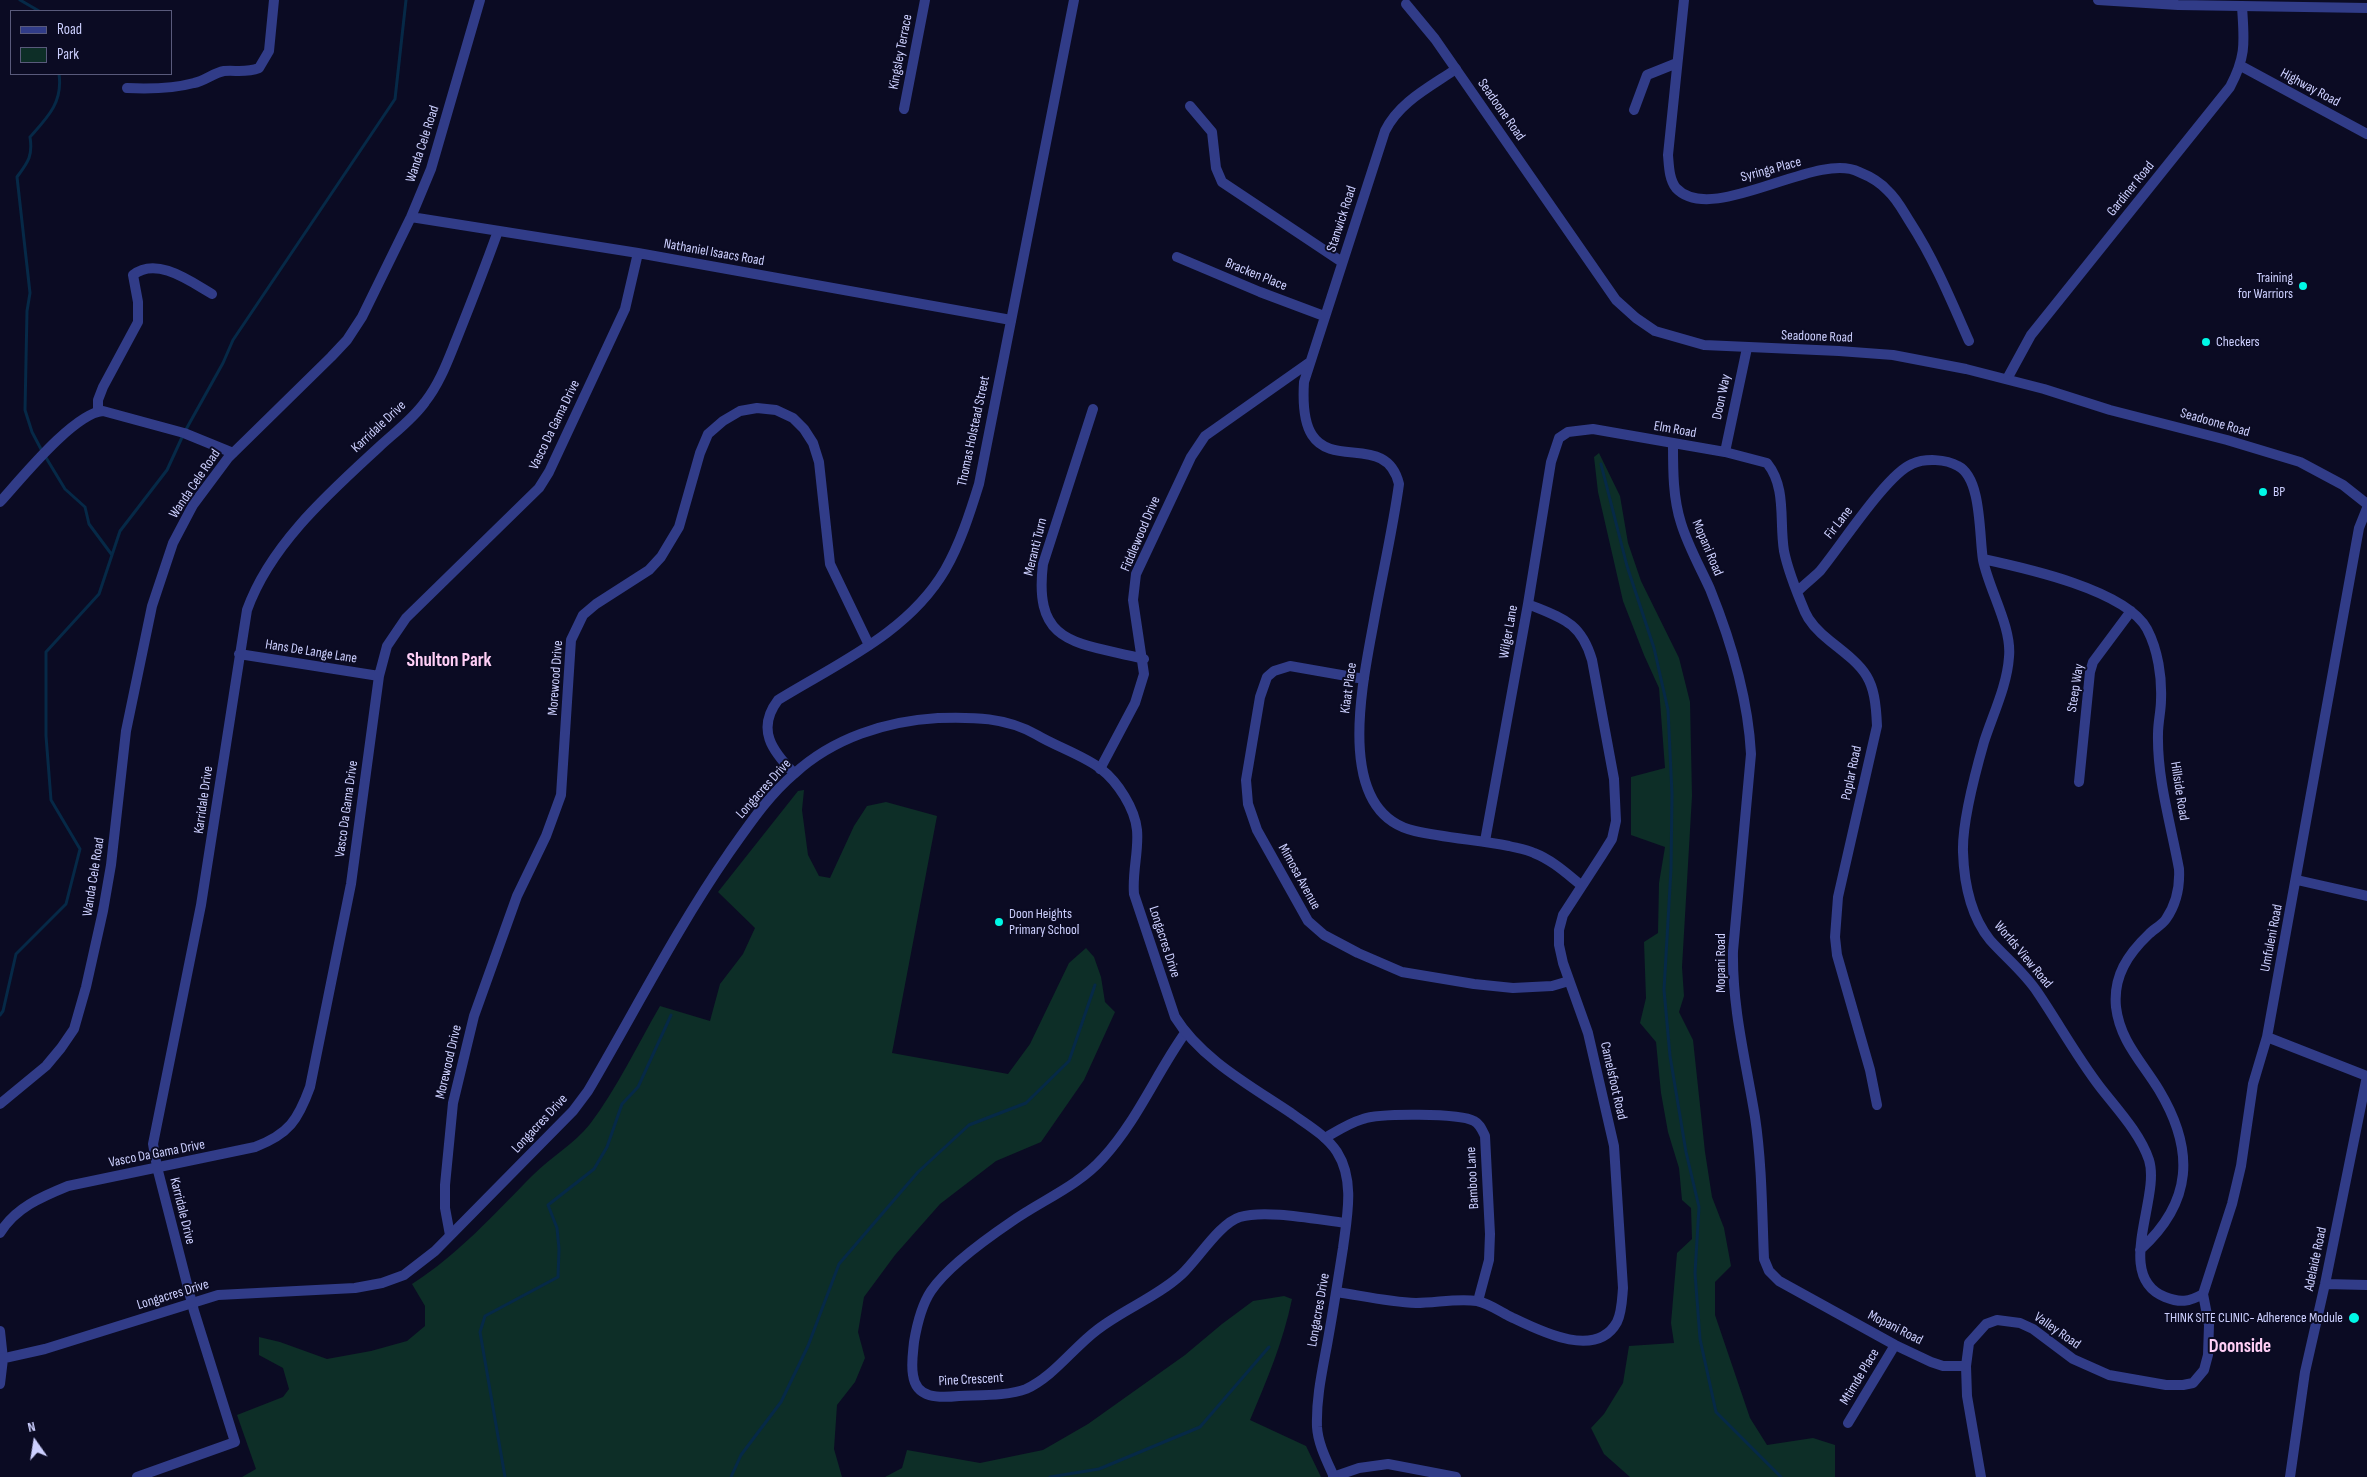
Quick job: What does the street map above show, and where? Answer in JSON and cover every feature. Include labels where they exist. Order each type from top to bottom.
[{"type":"street","points":[[127,88],[178,86],[197,83],[225,71],[242,72],[259,68],[269,51],[274,0]]},
{"type":"street","name":"Wanda Cele Road","points":[[0,1104],[46,1066],[74,1029],[86,987],[103,911],[111,865],[126,731],[152,606],[173,543],[193,505],[233,453],[347,340],[376,291],[411,218],[431,169],[480,0]]},
{"type":"street","name":"Kingsley Terrace","points":[[904,108],[925,0]]},
{"type":"street","name":"Thomas Holstead Street","points":[[794,773],[772,746],[768,737],[766,725],[769,712],[778,700],[893,630],[913,611],[945,570],[958,542],[979,484],[1074,0]]},
{"type":"street","name":"Syringa Place","points":[[1684,0],[1668,155],[1670,174],[1676,187],[1688,196],[1704,200],[1722,198],[1822,171],[1841,168],[1858,170],[1887,190],[1925,245],[1969,341]]},
{"type":"street","points":[[2098,0],[2242,6],[2367,8]]},
{"type":"street","name":"Seadoone Road","points":[[1405,1],[1435,39],[1616,300],[1636,318],[1655,331],[1704,346],[1893,355],[2007,379],[2110,410],[2227,440],[2300,462],[2343,485],[2367,506]]},
{"type":"street","name":"Gardiner Road","points":[[2007,379],[2031,335],[2230,87],[2241,66],[2244,50],[2242,6]]},
{"type":"street","points":[[1634,110],[1648,75],[1677,63]]},
{"type":"street","name":"Highway Road","points":[[2241,66],[2367,134]]},
{"type":"street","name":"Stanwick Road","points":[[1305,408],[1304,382],[1384,131],[1391,117],[1400,109],[1456,69]]},
{"type":"street","points":[[1190,106],[1212,132],[1216,168],[1222,182],[1342,262]]},
{"type":"street","name":"Nathaniel Isaacs Road","points":[[411,218],[638,253],[1011,320]]},
{"type":"street","name":"Karridale Drive","points":[[137,1477],[236,1442],[192,1302],[157,1167],[153,1144],[201,905],[247,610],[253,592],[294,533],[332,489],[424,404],[438,384],[498,231]]},
{"type":"street","name":"Vasco Da Gama Drive","points":[[0,1233],[7,1222],[24,1208],[46,1195],[68,1186],[226,1154],[273,1140],[288,1130],[303,1106],[310,1087],[350,884],[379,676],[388,646],[406,618],[539,488],[549,472],[625,309],[638,253]]},
{"type":"street","name":"Bracken Place","points":[[1177,257],[1260,292],[1324,316]]},
{"type":"street","points":[[98,412],[98,400],[103,387],[138,322],[138,302],[133,275],[143,270],[165,270],[212,294]]},
{"type":"street","name":"Doon Way","points":[[1725,452],[1747,348]]},
{"type":"street","name":"Fiddlewood Drive","points":[[1100,769],[1135,703],[1143,680],[1144,659],[1133,600],[1136,574],[1198,444],[1220,424],[1310,362]]},
{"type":"street","name":"Morewood Drive","points":[[450,1234],[445,1208],[445,1185],[453,1103],[474,1016],[517,896],[546,836],[561,795],[571,640],[583,615],[596,604],[649,570],[662,557],[679,527],[700,453],[708,434],[723,421],[740,412],[758,408],[776,410],[792,418],[804,429],[813,444],[819,462],[830,564],[869,645]]},
{"type":"street","name":"Kiaat Place","points":[[1305,408],[1307,425],[1312,436],[1320,443],[1329,448],[1381,457],[1396,472],[1399,484],[1364,679],[1358,725],[1358,747],[1362,770],[1371,794],[1380,810],[1393,824],[1414,831],[1485,841],[1532,852],[1551,860],[1581,885]]},
{"type":"street","name":"Meranti Turn","points":[[1092,409],[1043,564],[1040,585],[1042,603],[1046,617],[1055,630],[1072,640],[1144,659]]},
{"type":"street","points":[[0,502],[60,436],[93,412],[184,433],[233,453]]},
{"type":"street","name":"Elm Road","points":[[1568,432],[1593,429],[1725,452],[1767,463],[1773,471]]},
{"type":"street","name":"Wilger Lane","points":[[1485,841],[1554,447],[1559,438],[1568,432]]},
{"type":"street","name":"Mopani Road","points":[[1673,444],[1674,487],[1681,524],[1722,619],[1737,672],[1750,732],[1751,754],[1732,979],[1736,1014],[1758,1140],[1764,1259],[1769,1271],[1779,1281],[1895,1345],[1943,1366],[1966,1366]]},
{"type":"street","name":"Fir Lane","points":[[1798,590],[1819,572],[1900,471],[1911,464],[1923,461],[1943,461],[1960,466],[1969,477],[1975,490],[1983,559]]},
{"type":"street","name":"Poplar Road","points":[[1773,471],[1779,483],[1784,552],[1806,614],[1813,626],[1856,662],[1870,683],[1876,698],[1876,726],[1838,897],[1835,936],[1837,955],[1870,1070],[1877,1105]]},
{"type":"street","name":"Umfuleni Road","points":[[2204,1370],[2208,1354],[2209,1325],[2203,1294],[2232,1204],[2241,1166],[2253,1084],[2267,1037],[2297,880],[2358,533],[2367,506]]},
{"type":"street","name":"Hillside Road","points":[[1983,559],[2018,566],[2106,596],[2141,619],[2148,630],[2157,658],[2161,700],[2158,734],[2160,765],[2179,869],[2180,885],[2174,906],[2165,920],[2126,957],[2115,998],[2117,1019],[2126,1040],[2158,1088],[2177,1128],[2184,1165],[2180,1194],[2169,1218],[2155,1236],[2140,1250]]},
{"type":"street","name":"Worlds View Road","points":[[1983,559],[2005,628],[2010,654],[2007,672],[1984,742],[1964,825],[1962,844],[1966,888],[1971,906],[1988,938],[2036,990],[2092,1077],[2142,1143],[2152,1176],[2140,1250],[2144,1275],[2158,1294],[2176,1302],[2190,1301],[2203,1294]]},
{"type":"street","name":"Camelsfoot Road","points":[[1337,1292],[1397,1302],[1478,1301],[1538,1328],[1580,1342],[1596,1340],[1610,1332],[1618,1321],[1621,1308],[1622,1279],[1614,1146],[1588,1033],[1569,981],[1559,945],[1559,930],[1563,915],[1612,839],[1616,821],[1614,779],[1587,642],[1568,621],[1528,604]]},
{"type":"street","name":"Steep Way","points":[[2079,782],[2090,672],[2093,662],[2131,611]]},
{"type":"street","name":"Hans De Lange Lane","points":[[239,654],[379,676]]},
{"type":"street","name":"Mimosa Avenue","points":[[1364,679],[1290,666],[1274,671],[1268,677],[1260,697],[1246,780],[1248,804],[1257,830],[1308,920],[1324,935],[1358,953],[1402,972],[1474,984],[1513,988],[1552,986],[1569,981]]},
{"type":"street","name":"Longacres Drive","points":[[2,1359],[45,1349],[192,1302],[234,1293],[354,1288],[382,1283],[404,1274],[423,1262],[573,1111],[588,1091],[714,875],[750,822],[794,773],[813,759],[863,732],[911,720],[985,718],[1001,721],[1031,732],[1100,769],[1117,786],[1130,808],[1135,822],[1137,845],[1132,876],[1134,894],[1169,1001],[1185,1033],[1228,1070],[1324,1138],[1337,1152],[1342,1162],[1349,1206],[1337,1292],[1318,1398],[1317,1428],[1322,1450],[1334,1477]]},
{"type":"street","points":[[2297,880],[2367,896]]},
{"type":"street","name":"Pine Crescent","points":[[1185,1033],[1166,1061],[1125,1132],[1097,1165],[1078,1181],[1012,1221],[959,1262],[931,1291],[922,1308],[912,1358],[913,1381],[920,1392],[930,1396],[948,1397],[1016,1392],[1029,1387],[1095,1331],[1159,1292],[1177,1278],[1225,1226],[1237,1218],[1250,1214],[1346,1223]]},
{"type":"street","points":[[2267,1037],[2367,1076]]},
{"type":"street","name":"Adelaide Road","points":[[2290,1477],[2305,1372],[2325,1284],[2367,1076]]},
{"type":"street","name":"Bamboo Lane","points":[[1324,1138],[1363,1118],[1381,1114],[1402,1113],[1459,1118],[1473,1120],[1481,1127],[1485,1136],[1490,1234],[1488,1260],[1478,1301]]},
{"type":"street","points":[[2325,1284],[2367,1285]]},
{"type":"street","name":"Valley Road","points":[[1981,1477],[1967,1396],[1966,1366],[1969,1343],[1977,1332],[1991,1322],[2007,1320],[2033,1329],[2073,1359],[2109,1375],[2166,1385],[2183,1385],[2194,1383],[2204,1370]]},
{"type":"street","points":[[0,1331],[2,1359],[0,1384]]},
{"type":"street","name":"Mtimde Place","points":[[1848,1423],[1895,1345]]},
{"type":"street","points":[[1334,1477],[1359,1468],[1388,1464],[1456,1477]]},
{"type":"green space","points":[[1599,453],[1620,496],[1628,543],[1641,581],[1679,658],[1690,702],[1692,796],[1682,967],[1684,996],[1679,1012],[1693,1040],[1705,1152],[1712,1197],[1724,1228],[1731,1266],[1715,1282],[1715,1315],[1750,1418],[1767,1445],[1813,1438],[1835,1445],[1835,1477],[1630,1477],[1604,1454],[1591,1428],[1604,1414],[1623,1383],[1629,1346],[1674,1343],[1671,1323],[1677,1253],[1692,1239],[1691,1208],[1682,1200],[1679,1168],[1668,1132],[1661,1093],[1656,1042],[1640,1023],[1646,998],[1644,942],[1658,933],[1659,883],[1665,847],[1631,835],[1631,777],[1665,768],[1659,688],[1623,601],[1598,492],[1594,457]]},
{"type":"green space","points":[[804,790],[802,810],[808,855],[819,876],[830,878],[854,826],[867,806],[886,802],[937,816],[892,1053],[1008,1074],[1030,1044],[1069,963],[1086,948],[1094,957],[1101,977],[1105,1002],[1115,1012],[1084,1080],[1041,1142],[996,1161],[940,1204],[895,1255],[864,1297],[858,1332],[865,1358],[855,1382],[837,1405],[834,1449],[842,1477],[242,1477],[256,1469],[237,1415],[283,1397],[289,1389],[283,1368],[259,1355],[259,1337],[280,1342],[327,1359],[371,1351],[407,1341],[425,1326],[425,1306],[412,1284],[461,1247],[540,1168],[584,1131],[609,1097],[660,1006],[710,1021],[720,984],[743,954],[755,928],[718,892],[798,791]]},
{"type":"green space","points":[[1284,1296],[1292,1299],[1284,1330],[1274,1361],[1250,1420],[1306,1446],[1321,1477],[885,1477],[902,1468],[907,1450],[980,1463],[1043,1450],[1088,1424],[1185,1355],[1253,1301]]},
{"type":"waterway","points":[[20,0],[37,10]]},
{"type":"waterway","points":[[0,1015],[3,1011],[16,954],[66,904],[80,849],[51,800],[46,736],[46,652],[99,594],[120,531],[167,470],[184,433],[223,363],[233,340],[395,99],[406,0]]},
{"type":"waterway","points":[[42,451],[32,432],[25,410],[27,311],[30,293],[17,177],[29,158],[31,149],[30,137],[43,123],[56,101],[59,93],[59,75]]},
{"type":"waterway","points":[[45,456],[65,489],[85,507],[89,524],[112,555]]},
{"type":"waterway","points":[[1601,464],[1627,566],[1654,648],[1668,710],[1672,794],[1671,869],[1664,990],[1670,1056],[1686,1152],[1699,1207],[1695,1273],[1700,1339],[1716,1412],[1781,1477]]},
{"type":"waterway","points":[[731,1477],[741,1455],[781,1402],[808,1346],[839,1264],[918,1172],[969,1125],[1026,1103],[1069,1061],[1095,985]]},
{"type":"waterway","points":[[505,1477],[480,1332],[485,1316],[558,1277],[559,1249],[557,1228],[548,1205],[594,1169],[607,1147],[622,1104],[638,1087],[671,1015]]},
{"type":"waterway","points":[[1050,1477],[1099,1469],[1200,1427],[1269,1347]]},
{"type":"place","name":"Training for Warriors","points":[[2303,286]]},
{"type":"place","name":"Checkers","points":[[2206,342]]},
{"type":"place","name":"BP","points":[[2263,492]]},
{"type":"place","name":"Doon Heights Primary School","points":[[999,922]]},
{"type":"place","name":"THINK SITE CLINIC- Adherence Module","points":[[2354,1318]]},
{"type":"district","name":"Shulton Park","points":[[449,661]]},
{"type":"district","name":"Doonside","points":[[2240,1347]]}]
